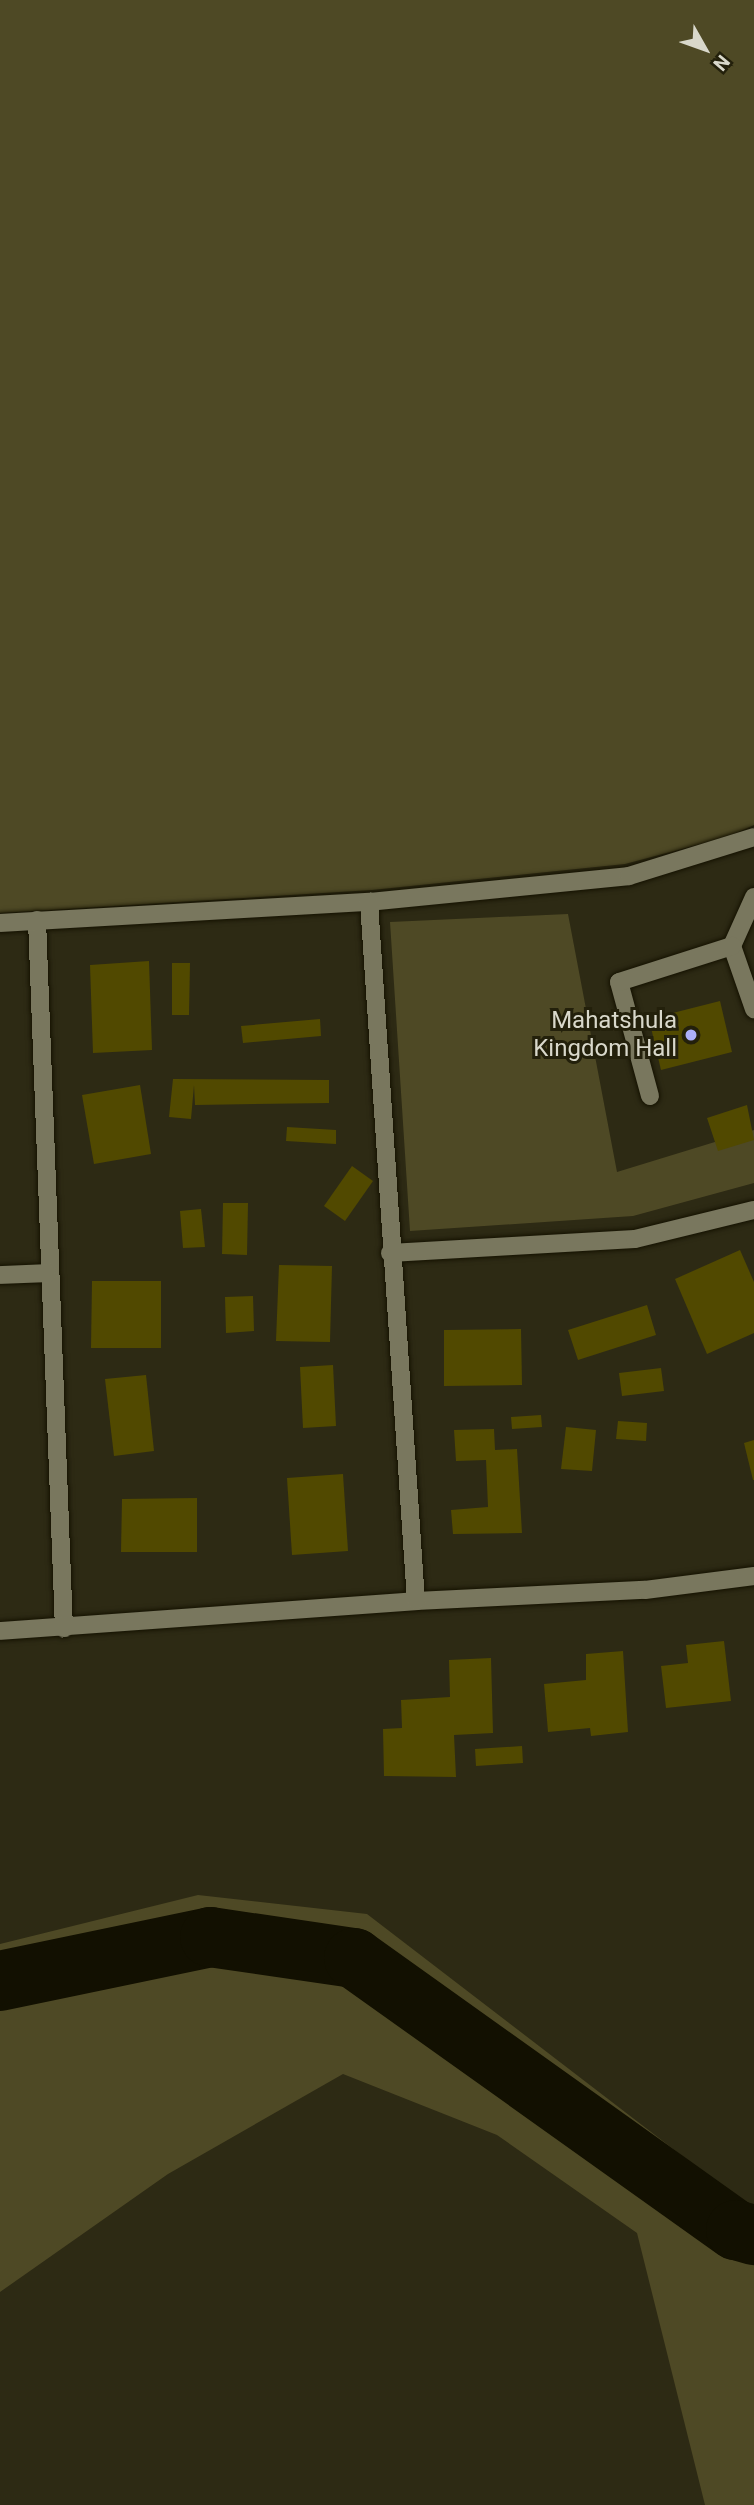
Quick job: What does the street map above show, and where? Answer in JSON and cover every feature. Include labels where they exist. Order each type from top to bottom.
[{"type":"street","points":[[0,923],[369,902],[629,876],[754,837]]},
{"type":"street","points":[[754,897],[732,946],[754,1009]]},
{"type":"street","points":[[369,902],[390,1253],[416,1601]]},
{"type":"street","points":[[37,920],[47,1273],[64,1628]]},
{"type":"street","points":[[650,1096],[619,982],[732,946]]},
{"type":"street","points":[[390,1253],[635,1239],[754,1210]]},
{"type":"street","points":[[0,1275],[47,1273]]},
{"type":"street","points":[[0,1631],[416,1601],[645,1590],[754,1576]]},
{"type":"shaded area","points":[[0,0],[754,0],[754,825],[727,837],[625,864],[372,890],[0,913]]},
{"type":"shaded area","points":[[568,914],[617,1172],[754,1130],[754,1183],[633,1216],[410,1231],[390,922]]},
{"type":"shaded area","points":[[198,1895],[367,1914],[754,2211],[754,2505],[705,2505],[637,2233],[497,2135],[343,2074],[168,2174],[0,2292],[0,1944]]},
{"type":"building","points":[[149,961],[152,1050],[93,1053],[90,965]]},
{"type":"building","points":[[172,963],[190,963],[189,1015],[172,1015]]},
{"type":"building","name":"Mahatshula Kingdom Hall","points":[[720,1001],[732,1052],[661,1070],[649,1019]]},
{"type":"building","points":[[320,1019],[321,1036],[243,1043],[241,1026]]},
{"type":"building","points":[[173,1079],[329,1080],[329,1103],[195,1105],[194,1085],[191,1119],[169,1117]]},
{"type":"building","points":[[140,1085],[151,1154],[94,1164],[82,1095]]},
{"type":"building","points":[[747,1105],[754,1140],[718,1151],[707,1118]]},
{"type":"building","points":[[287,1127],[336,1130],[336,1144],[286,1141]]},
{"type":"building","points":[[352,1166],[373,1181],[345,1221],[324,1206]]},
{"type":"building","points":[[223,1203],[248,1203],[247,1255],[222,1254]]},
{"type":"building","points":[[201,1209],[205,1247],[183,1248],[180,1211]]},
{"type":"building","points":[[740,1250],[754,1282],[754,1333],[707,1354],[675,1279]]},
{"type":"building","points":[[279,1265],[332,1266],[330,1342],[276,1341]]},
{"type":"building","points":[[92,1281],[161,1281],[161,1348],[91,1348]]},
{"type":"building","points":[[253,1296],[254,1331],[226,1333],[225,1297]]},
{"type":"building","points":[[647,1305],[656,1335],[578,1360],[568,1330]]},
{"type":"building","points":[[521,1329],[522,1385],[444,1386],[444,1330]]},
{"type":"building","points":[[333,1365],[336,1426],[303,1428],[300,1367]]},
{"type":"building","points":[[661,1368],[664,1391],[622,1396],[619,1373]]},
{"type":"building","points":[[146,1375],[154,1451],[114,1456],[105,1379]]},
{"type":"building","points":[[541,1415],[542,1427],[512,1429],[511,1417]]},
{"type":"building","points":[[618,1421],[647,1423],[646,1441],[616,1439]]},
{"type":"building","points":[[566,1427],[596,1430],[592,1471],[561,1469]]},
{"type":"building","points":[[494,1429],[495,1450],[517,1449],[522,1533],[453,1534],[451,1510],[488,1507],[486,1460],[456,1461],[454,1430]]},
{"type":"building","points":[[754,1440],[754,1480],[753,1480],[744,1443]]},
{"type":"building","points":[[343,1474],[348,1551],[292,1555],[287,1478]]},
{"type":"building","points":[[197,1498],[197,1552],[121,1552],[122,1499]]},
{"type":"building","points":[[724,1641],[731,1701],[666,1708],[661,1666],[688,1663],[686,1645]]},
{"type":"building","points":[[623,1651],[628,1732],[591,1736],[590,1728],[548,1732],[544,1684],[586,1680],[586,1654]]},
{"type":"building","points":[[491,1658],[493,1733],[454,1735],[456,1777],[384,1776],[383,1729],[402,1728],[401,1700],[450,1697],[449,1660]]},
{"type":"building","points":[[522,1746],[523,1763],[476,1766],[475,1749]]},
{"type":"waterway","points":[[0,1981],[210,1937],[354,1958],[736,2230],[754,2235]]},
{"type":"place","name":"Mahatshula Kingdom Hall","points":[[691,1035]]}]
